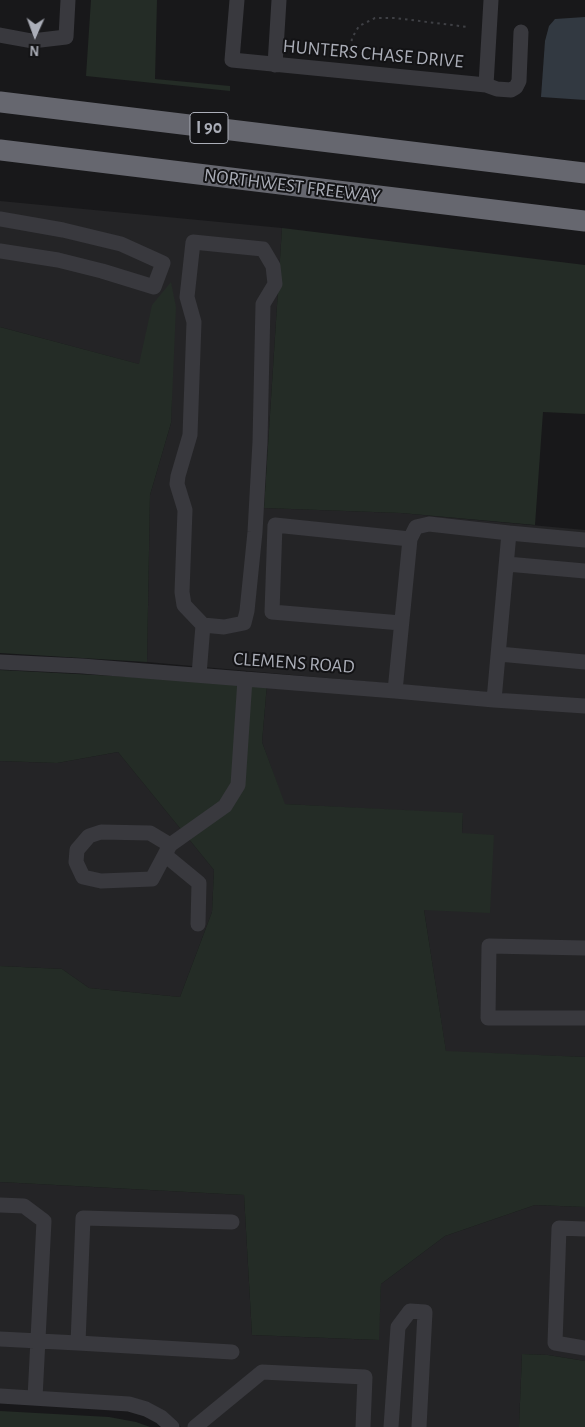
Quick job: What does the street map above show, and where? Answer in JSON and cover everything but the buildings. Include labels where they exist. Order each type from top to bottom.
[{"type":"highway","name":"I 90","points":[[0,102],[585,172]]},
{"type":"highway","name":"NORTHWEST FREEWAY","points":[[0,150],[585,221]]},
{"type":"street","points":[[0,35],[32,40],[66,37],[68,0]]},
{"type":"street","name":"HUNTERS CHASE DRIVE","points":[[237,0],[232,60],[486,85],[491,0]]},
{"type":"street","points":[[275,64],[279,0]]},
{"type":"street","points":[[486,85],[497,89],[511,90],[516,87],[519,80],[520,32]]},
{"type":"street","points":[[0,220],[63,230],[121,244],[163,263],[154,288],[102,271],[58,260],[0,251]]},
{"type":"street","points":[[199,675],[203,625],[184,605],[182,592],[185,510],[178,484],[178,476],[190,435],[194,322],[188,297],[193,242],[263,249],[273,266],[275,284],[263,304],[260,442],[255,532],[247,611],[244,623],[224,627],[203,625]]},
{"type":"street","points":[[395,690],[410,539],[416,527],[430,524],[585,540]]},
{"type":"street","points":[[401,623],[272,612],[275,525],[410,539]]},
{"type":"street","points":[[494,700],[509,533]]},
{"type":"street","points":[[507,564],[585,571]]},
{"type":"street","points":[[499,654],[585,662]]},
{"type":"street","name":"CLEMENS ROAD","points":[[0,662],[82,666],[585,706]]},
{"type":"street","points":[[198,924],[199,883],[168,850],[150,833],[101,832],[89,836],[76,850],[76,862],[83,877],[101,881],[152,879],[168,850],[225,806],[238,785],[245,679]]},
{"type":"street","points":[[585,948],[489,946],[488,1018],[585,1018]]},
{"type":"street","points":[[0,1205],[24,1206],[44,1221],[35,1398]]},
{"type":"street","points":[[78,1344],[83,1218],[232,1222]]},
{"type":"street","points":[[585,1229],[559,1228],[555,1343],[585,1348]]},
{"type":"street","points":[[392,1427],[398,1327],[410,1311],[425,1312],[418,1427]]},
{"type":"street","points":[[0,1339],[232,1352]]},
{"type":"street","points":[[195,1427],[262,1372],[365,1377],[363,1427]]},
{"type":"street","points":[[0,1396],[129,1404],[146,1409],[161,1417],[172,1427]]},
{"type":"path","points":[[350,54],[352,38],[359,26],[375,18],[395,18],[468,27]]},
{"type":"shaded area","points":[[91,0],[157,0],[155,79],[230,86],[230,91],[86,76]]},
{"type":"shaded area","points":[[585,17],[585,100],[541,97],[545,41],[549,26],[555,19]]},
{"type":"shaded area","points":[[0,201],[282,228],[264,508],[401,513],[585,530],[585,701],[147,662],[150,495],[171,423],[172,373],[0,327]]},
{"type":"shaded area","points":[[282,228],[585,265],[585,414],[543,412],[535,525],[401,513],[264,508]]},
{"type":"shaded area","points":[[171,282],[176,307],[171,423],[150,495],[147,662],[0,653],[0,327],[139,364],[152,305]]},
{"type":"shaded area","points":[[0,670],[267,684],[262,742],[285,804],[463,813],[462,833],[494,835],[490,913],[424,910],[446,1051],[585,1057],[585,1207],[535,1205],[445,1236],[381,1284],[379,1340],[252,1335],[244,1195],[0,1182],[0,966],[62,969],[89,988],[180,997],[212,912],[214,870],[118,752],[57,763],[0,761]]},
{"type":"shaded area","points":[[267,684],[585,712],[585,1057],[446,1052],[424,910],[462,833],[463,814],[284,804],[262,742]]},
{"type":"shaded area","points":[[118,752],[214,870],[212,912],[180,997],[89,988],[62,969],[0,966],[0,761],[57,763]]},
{"type":"shaded area","points":[[0,1182],[244,1195],[252,1335],[378,1340],[381,1284],[445,1236],[535,1205],[585,1207],[585,1361],[548,1355],[522,1354],[519,1427],[181,1427],[162,1410],[0,1391]]},
{"type":"shaded area","points":[[522,1354],[548,1355],[585,1361],[585,1427],[519,1427]]},
{"type":"shaded area","points":[[0,1411],[109,1417],[136,1422],[150,1427],[0,1427]]}]
